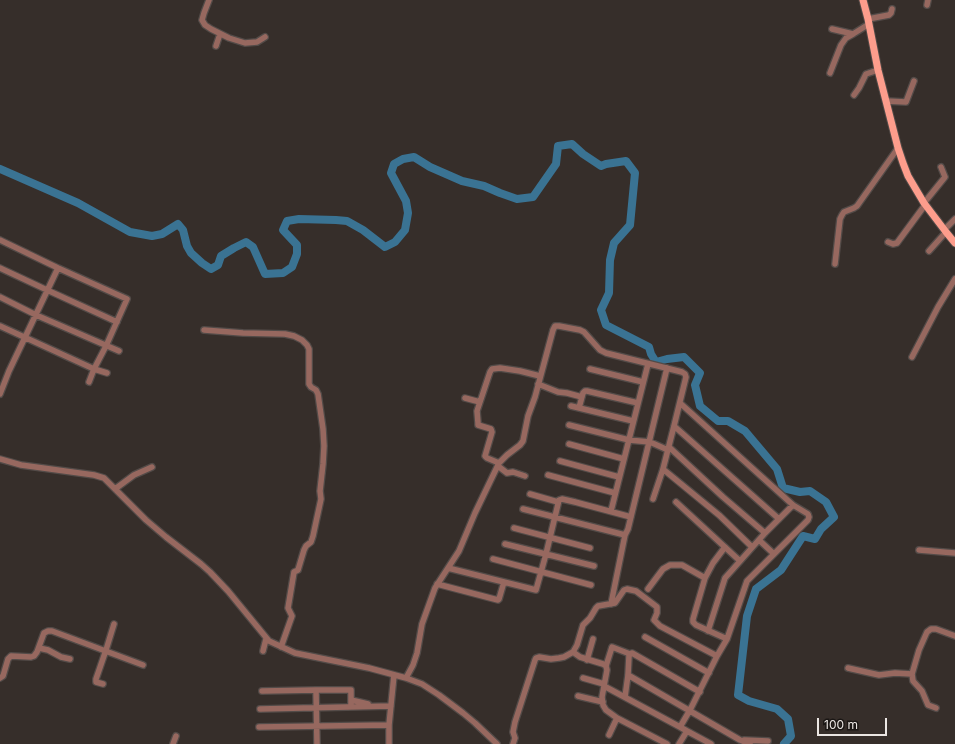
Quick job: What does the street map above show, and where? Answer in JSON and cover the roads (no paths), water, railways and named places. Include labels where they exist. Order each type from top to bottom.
[{"type":"main road","points":[[863,0],[878,70],[898,148],[908,176],[924,204],[955,243]]},
{"type":"street","points":[[209,0],[202,20],[205,25],[220,34],[245,43],[257,42],[265,37]]},
{"type":"street","points":[[830,73],[841,45],[846,38],[868,21],[890,15],[892,9]]},
{"type":"street","points":[[832,29],[853,34]]},
{"type":"street","points":[[216,46],[220,34]]},
{"type":"street","points":[[854,95],[866,74],[878,70]]},
{"type":"street","points":[[886,101],[906,102],[914,81]]},
{"type":"street","points":[[835,264],[840,219],[842,215],[844,212],[856,206],[898,148]]},
{"type":"street","points":[[888,242],[895,244],[897,243],[945,177],[941,167]]},
{"type":"street","points":[[929,251],[955,219]]},
{"type":"street","points":[[0,240],[127,299],[89,382]]},
{"type":"street","points":[[0,268],[117,322]]},
{"type":"street","points":[[0,394],[9,371],[58,268]]},
{"type":"street","points":[[912,357],[938,307],[955,279]]},
{"type":"street","points":[[0,297],[119,351]]},
{"type":"street","points":[[406,678],[417,653],[422,624],[435,588],[459,551],[498,465],[523,441],[528,416],[553,327],[556,325],[584,332],[600,350],[606,353],[667,368],[684,373],[686,376],[654,499]]},
{"type":"street","points":[[1,328],[94,369],[107,373]]},
{"type":"street","points":[[204,330],[284,334],[294,336],[302,340],[309,349],[309,384],[318,394],[323,429],[324,464],[320,491],[321,499],[311,542],[306,546],[299,567],[297,571],[294,572],[288,608],[292,616],[281,647]]},
{"type":"street","points":[[611,511],[648,364]]},
{"type":"street","points":[[525,476],[513,472],[507,473],[485,456],[492,432],[491,429],[478,425],[477,411],[492,369],[500,368],[540,376]]},
{"type":"street","points":[[611,604],[625,535],[632,517],[667,368]]},
{"type":"street","points":[[590,369],[643,382]]},
{"type":"street","points":[[538,384],[558,392],[582,397]]},
{"type":"street","points":[[579,408],[583,392],[587,390],[638,403]]},
{"type":"street","points":[[465,398],[480,402]]},
{"type":"street","points":[[680,403],[793,504],[808,514],[809,517],[808,520],[746,581],[728,640],[717,656],[700,692],[680,727]]},
{"type":"street","points":[[571,406],[633,421]]},
{"type":"street","points":[[569,425],[628,440],[650,442],[668,448],[765,533]]},
{"type":"street","points":[[674,426],[779,519]]},
{"type":"street","points":[[569,444],[624,459]]},
{"type":"street","points":[[0,459],[21,465],[99,476],[104,478],[146,520],[210,572],[228,591],[266,639],[272,644],[295,653],[369,668],[422,684],[439,694],[475,723],[497,744]]},
{"type":"street","points":[[560,461],[619,477]]},
{"type":"street","points":[[115,489],[134,475],[152,467]]},
{"type":"street","points":[[663,469],[719,516],[752,547]]},
{"type":"street","points":[[548,475],[615,494]]},
{"type":"street","points":[[530,494],[558,502]]},
{"type":"street","points":[[448,568],[536,590],[559,500],[562,499],[632,517]]},
{"type":"street","points":[[676,502],[740,561]]},
{"type":"street","points":[[708,631],[725,578],[793,504]]},
{"type":"street","points":[[523,509],[625,535]]},
{"type":"street","points":[[514,528],[590,548]]},
{"type":"street","points":[[759,540],[774,554]]},
{"type":"street","points":[[505,544],[594,566]]},
{"type":"street","points":[[726,547],[713,563],[705,578],[692,619],[696,625],[728,640]]},
{"type":"street","points":[[919,550],[955,553]]},
{"type":"street","points":[[493,559],[591,585]]},
{"type":"street","points":[[648,589],[663,569],[670,565],[682,565],[705,578]]},
{"type":"street","points":[[437,584],[498,600],[500,599],[504,582]]},
{"type":"street","points":[[512,744],[515,738],[513,732],[515,722],[535,660],[538,657],[551,659],[564,657],[573,652],[577,645],[583,625],[590,618],[596,608],[598,606],[615,603],[627,588],[636,591],[657,607],[657,613],[654,620],[660,626],[717,656]]},
{"type":"street","points":[[103,684],[96,682],[96,679],[114,624]]},
{"type":"street","points":[[936,708],[928,705],[922,691],[913,681],[912,674],[919,650],[927,632],[931,629],[936,629],[955,636]]},
{"type":"street","points":[[0,678],[3,676],[7,660],[10,657],[31,657],[37,652],[44,633],[50,631],[106,650],[143,665]]},
{"type":"street","points":[[645,637],[709,673]]},
{"type":"street","points":[[263,651],[266,639]]},
{"type":"street","points":[[587,660],[593,639]]},
{"type":"street","points":[[39,648],[70,659]]},
{"type":"street","points":[[668,744],[617,718],[606,710],[603,705],[602,702],[607,670],[606,666],[612,648],[634,654],[700,692]]},
{"type":"street","points":[[573,652],[587,660],[606,666]]},
{"type":"street","points":[[625,697],[630,654]]},
{"type":"street","points":[[848,668],[879,675],[895,673],[912,674]]},
{"type":"street","points":[[389,744],[389,724],[394,675]]},
{"type":"street","points":[[628,675],[740,740],[750,744]]},
{"type":"street","points":[[583,678],[604,685],[711,744]]},
{"type":"street","points":[[316,690],[317,744]]},
{"type":"street","points":[[262,691],[351,690],[351,707]]},
{"type":"street","points":[[578,696],[602,702]]},
{"type":"street","points":[[351,700],[376,706]]},
{"type":"street","points":[[260,709],[391,706]]},
{"type":"street","points":[[609,735],[617,718]]},
{"type":"street","points":[[259,728],[389,724]]},
{"type":"street","points":[[679,744],[687,731]]},
{"type":"street","points":[[173,744],[176,736]]},
{"type":"street","points":[[740,740],[768,741]]},
{"type":"waterway","points":[[0,169],[78,203],[130,232],[152,236],[162,234],[178,224],[183,230],[187,246],[191,253],[211,269],[218,265],[221,256],[246,242],[253,247],[265,274],[283,273],[292,267],[297,254],[297,245],[283,230],[287,221],[299,219],[347,221],[363,230],[385,247],[395,242],[405,230],[408,213],[406,201],[391,173],[394,164],[403,159],[414,157],[430,167],[462,181],[484,186],[517,199],[533,197],[556,164],[558,146],[572,144],[583,154],[601,166],[626,161],[635,173],[630,225],[614,243],[610,260],[609,293],[601,310],[606,325],[649,347],[656,362],[684,357],[700,373],[695,385],[700,406],[718,421],[728,421],[745,431],[777,469],[783,488],[800,492],[810,491],[826,502],[834,517],[821,529],[815,539],[803,536],[781,570],[756,589],[747,616],[738,695],[749,701],[777,709],[788,719],[791,736],[784,744]]}]
